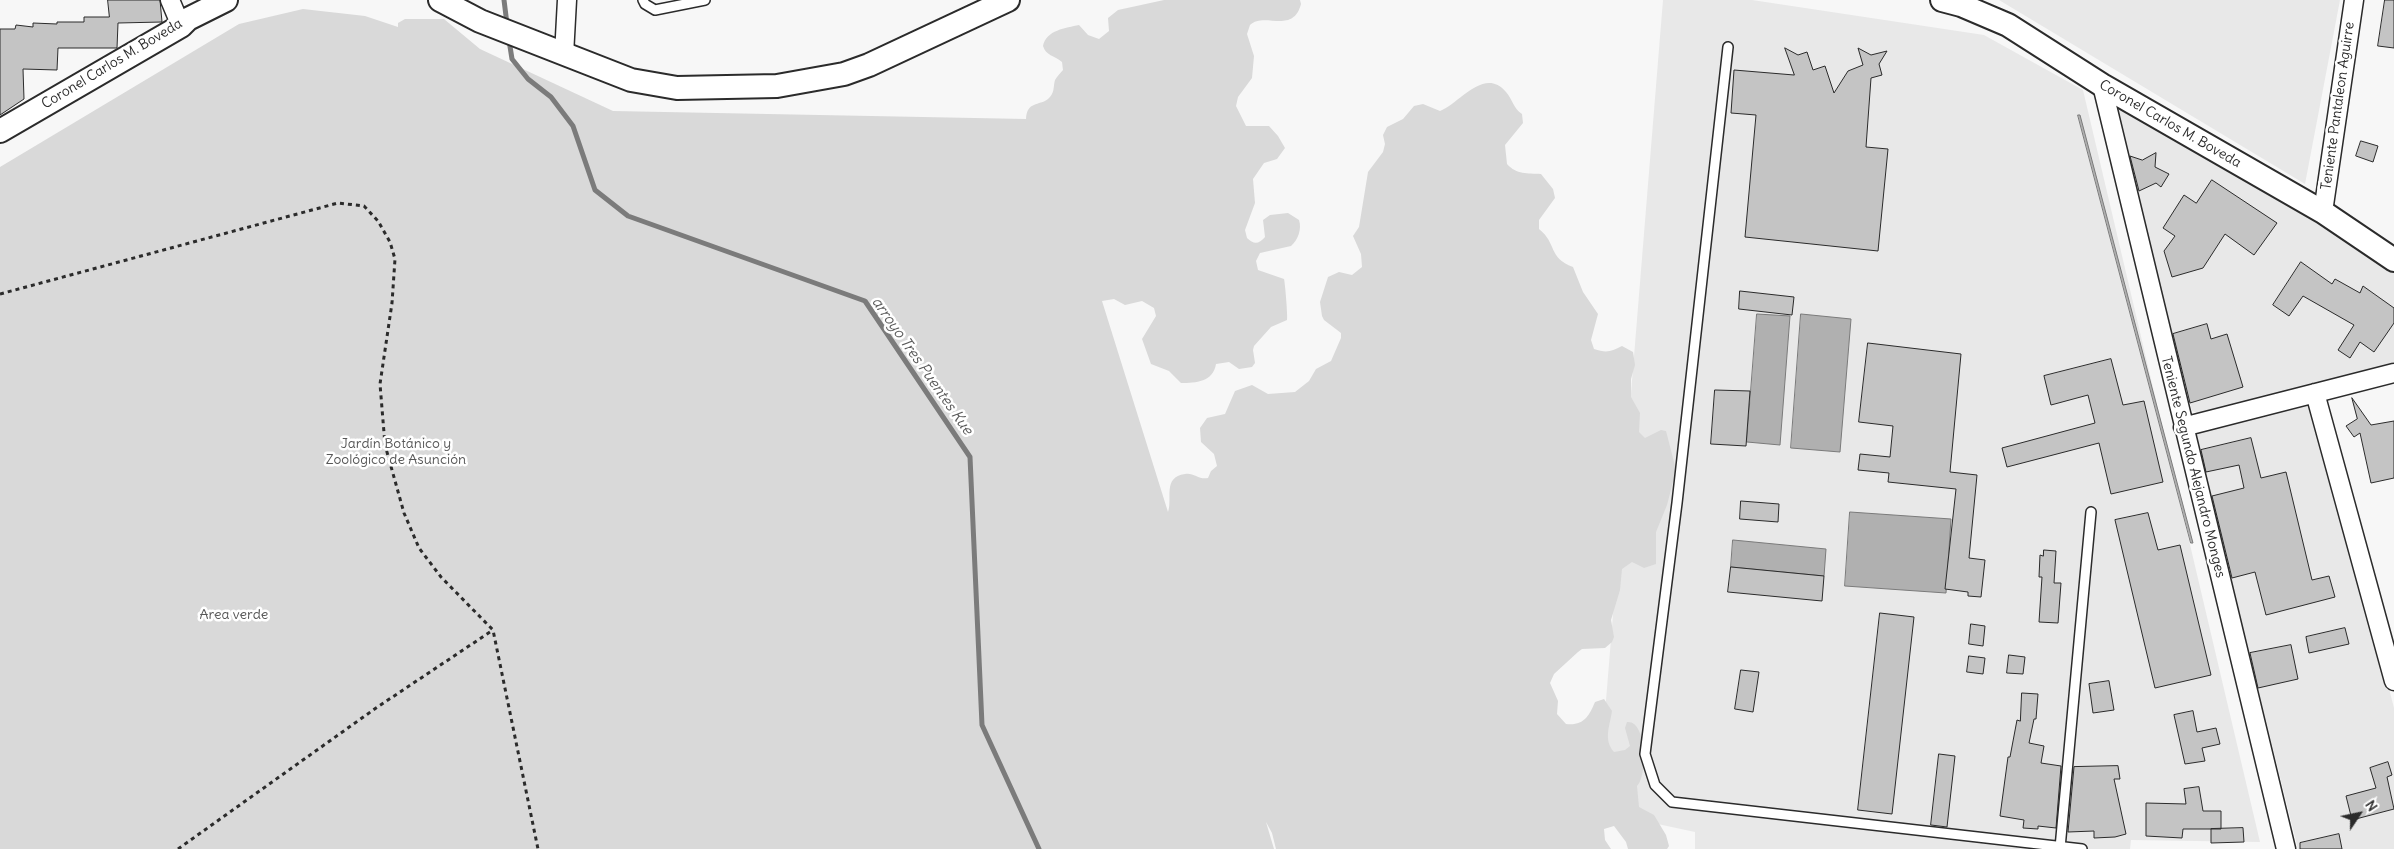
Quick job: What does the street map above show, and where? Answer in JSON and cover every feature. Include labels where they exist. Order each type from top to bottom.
[{"type":"street","points":[[170,0],[181,26]]},
{"type":"street","name":"Coronel Carlos M. Boveda","points":[[0,131],[181,26],[188,19],[226,0]]},
{"type":"street","points":[[440,0],[480,21],[631,80],[678,88],[777,86],[844,74],[869,65],[1008,0]]},
{"type":"street","points":[[564,55],[567,0]]},
{"type":"street","name":"Coronel Carlos M. Boveda","points":[[1942,0],[1961,5],[2008,25],[2102,85],[2323,212],[2394,260]]},
{"type":"street","name":"Teniente Pantaleon Aguirre","points":[[2323,212],[2354,0]]},
{"type":"street","name":"Teniente Segundo Alejandro Monges","points":[[2102,85],[2286,849]]},
{"type":"street","points":[[2183,427],[2394,373]]},
{"type":"street","points":[[2315,392],[2394,681]]},
{"type":"lane","points":[[643,0],[645,4],[654,10],[705,0]]},
{"type":"lane","points":[[1728,47],[1677,503],[1645,754],[1654,785],[1672,802],[2060,848],[2082,849]]},
{"type":"lane","points":[[2060,848],[2091,512]]},
{"type":"path","points":[[0,294],[338,203],[364,206],[378,221],[390,242],[394,259],[392,303],[380,384],[386,445],[404,513],[419,548],[441,577],[493,630],[538,849]]},
{"type":"path","points":[[178,849],[376,708],[493,630]]},
{"type":"shaded area","points":[[1663,0],[1752,0],[1984,35],[2083,90],[2260,842],[2131,840],[2130,849],[1695,849],[1695,832],[1597,811]]},
{"type":"shaded area","points":[[1999,0],[2340,0],[2305,184]]},
{"type":"shaded area","points":[[2124,108],[2321,224],[2394,270],[2394,362],[2200,414],[2192,411],[2116,119],[2118,111]]},
{"type":"shaded area","points":[[2078,115],[2080,115],[2193,543],[2191,543]]},
{"type":"shaded area","points":[[1757,314],[1790,316],[1780,445],[1747,442]]},
{"type":"shaded area","points":[[1801,314],[1851,319],[1840,452],[1791,448]]},
{"type":"shaded area","points":[[2310,402],[2316,406],[2394,708],[2394,849],[2298,849],[2196,440],[2196,435],[2202,432]]},
{"type":"shaded area","points":[[1850,512],[1951,519],[1946,593],[1845,586]]},
{"type":"shaded area","points":[[1733,540],[1826,549],[1824,576],[1731,567]]},
{"type":"green space","name":"Jardín Botánico y Zoológico de Asunción","points":[[1164,0],[1300,0],[1301,4],[1297,13],[1285,21],[1263,20],[1256,21],[1250,25],[1247,34],[1254,56],[1252,78],[1238,97],[1236,106],[1246,126],[1269,126],[1285,148],[1277,159],[1264,163],[1253,179],[1255,203],[1245,230],[1247,238],[1256,243],[1265,237],[1263,220],[1270,215],[1288,213],[1299,220],[1299,234],[1291,246],[1260,253],[1256,261],[1258,270],[1284,279],[1287,320],[1271,327],[1254,346],[1255,363],[1252,367],[1239,369],[1229,362],[1216,364],[1208,378],[1198,382],[1181,383],[1169,371],[1151,364],[1142,339],[1156,316],[1154,308],[1142,301],[1125,305],[1114,299],[1102,301],[1168,512],[1173,479],[1188,474],[1208,478],[1211,471],[1217,466],[1214,454],[1201,442],[1200,428],[1207,418],[1225,414],[1235,391],[1252,385],[1268,394],[1295,392],[1309,381],[1316,369],[1331,361],[1341,338],[1341,333],[1324,320],[1320,302],[1328,277],[1339,272],[1352,275],[1362,267],[1361,254],[1353,236],[1359,227],[1368,172],[1383,152],[1385,144],[1383,135],[1387,127],[1403,119],[1414,106],[1423,104],[1440,111],[1480,85],[1489,83],[1498,85],[1506,92],[1522,114],[1523,123],[1505,145],[1507,164],[1518,172],[1541,174],[1553,189],[1555,198],[1539,220],[1539,229],[1545,234],[1556,255],[1573,267],[1583,292],[1598,314],[1591,340],[1594,349],[1608,351],[1622,346],[1633,352],[1635,365],[1631,379],[1631,397],[1640,413],[1639,432],[1645,438],[1661,430],[1666,431],[1676,470],[1667,505],[1656,532],[1656,564],[1644,568],[1632,562],[1622,569],[1620,590],[1611,620],[1614,637],[1612,642],[1605,648],[1582,649],[1554,674],[1550,683],[1558,701],[1557,714],[1566,724],[1582,722],[1588,716],[1595,702],[1604,699],[1612,711],[1608,737],[1614,752],[1625,750],[1630,746],[1625,728],[1627,722],[1634,724],[1639,730],[1644,750],[1644,761],[1641,780],[1637,786],[1639,807],[1654,815],[1666,835],[1669,846],[1667,849],[1628,849],[1626,842],[1614,826],[1604,829],[1605,840],[1611,849],[1276,849],[1272,833],[1266,822],[1274,849],[0,849],[0,167],[239,24],[303,9],[365,16],[398,27],[398,23],[405,19],[444,19],[480,49],[613,111],[1026,119],[1031,107],[1050,97],[1055,80],[1063,70],[1062,62],[1048,54],[1044,49],[1043,46],[1048,36],[1057,31],[1079,25],[1088,35],[1099,39],[1109,31],[1108,18],[1118,10]]},
{"type":"building","points":[[108,0],[160,0],[162,22],[118,23],[117,48],[58,48],[57,70],[23,69],[24,99],[0,115],[0,29],[15,29],[16,25],[33,27],[33,23],[84,22],[84,17],[109,17]]},
{"type":"building","points":[[2385,0],[2394,0],[2394,48],[2378,46]]},
{"type":"building","points":[[1785,48],[1798,55],[1807,52],[1813,70],[1825,66],[1834,93],[1848,71],[1863,65],[1858,48],[1871,55],[1887,51],[1879,64],[1882,75],[1871,78],[1866,147],[1888,149],[1878,251],[1745,237],[1756,115],[1731,113],[1734,70],[1794,75]]},
{"type":"building","points":[[2361,141],[2378,146],[2373,162],[2356,156]]},
{"type":"building","points":[[2156,153],[2155,167],[2169,174],[2161,187],[2156,183],[2139,191],[2130,156],[2142,160]]},
{"type":"building","points":[[2212,180],[2277,223],[2254,255],[2225,234],[2203,268],[2172,277],[2164,251],[2175,236],[2163,228],[2184,195],[2196,203]]},
{"type":"building","points":[[2301,262],[2332,284],[2335,279],[2360,293],[2363,286],[2394,308],[2394,323],[2374,352],[2360,342],[2350,358],[2338,350],[2354,325],[2303,296],[2289,316],[2273,305]]},
{"type":"building","points":[[1740,291],[1794,297],[1792,315],[1739,309]]},
{"type":"building","points":[[2207,324],[2211,339],[2227,334],[2243,387],[2190,403],[2173,334]]},
{"type":"building","points":[[1868,343],[1961,354],[1950,472],[1977,475],[1969,558],[1985,560],[1981,597],[1968,596],[1968,592],[1945,589],[1956,489],[1888,482],[1889,473],[1858,470],[1860,454],[1890,457],[1893,426],[1859,422]]},
{"type":"building","points":[[2111,359],[2123,405],[2144,401],[2163,482],[2111,494],[2099,443],[2007,467],[2002,448],[2095,423],[2088,395],[2051,405],[2044,376]]},
{"type":"building","points":[[1715,390],[1750,391],[1746,446],[1711,444]]},
{"type":"building","points":[[2352,398],[2371,425],[2394,421],[2394,478],[2371,483],[2360,433],[2354,437],[2346,426],[2357,419]]},
{"type":"building","points":[[2251,438],[2261,478],[2286,472],[2312,580],[2329,576],[2335,597],[2266,615],[2255,572],[2232,578],[2212,496],[2244,488],[2239,465],[2206,472],[2201,450]]},
{"type":"building","points":[[1741,501],[1779,504],[1778,522],[1740,519]]},
{"type":"building","points":[[2148,513],[2158,550],[2180,545],[2211,675],[2155,688],[2115,520]]},
{"type":"building","points":[[2044,550],[2056,551],[2054,583],[2061,583],[2058,623],[2039,622],[2042,577],[2039,577],[2040,555],[2043,556]]},
{"type":"building","points":[[1731,567],[1824,576],[1822,601],[1728,592]]},
{"type":"building","points":[[1880,613],[1914,617],[1892,814],[1858,810]]},
{"type":"building","points":[[1971,624],[1985,626],[1983,646],[1969,644]]},
{"type":"building","points":[[2345,628],[2349,644],[2309,653],[2306,637]]},
{"type":"building","points":[[2291,645],[2298,679],[2258,688],[2250,653]]},
{"type":"building","points":[[2009,655],[2025,657],[2023,674],[2007,673]]},
{"type":"building","points":[[1969,656],[1985,658],[1983,674],[1967,672]]},
{"type":"building","points":[[1741,670],[1759,672],[1753,712],[1735,709]]},
{"type":"building","points":[[2109,681],[2114,710],[2093,713],[2089,684]]},
{"type":"building","points":[[2022,693],[2038,694],[2036,719],[2034,719],[2029,743],[2044,746],[2041,763],[2061,766],[2056,828],[2038,826],[2038,829],[2023,828],[2024,820],[2000,816],[2008,757],[2010,757],[2017,720],[2020,721]]},
{"type":"building","points":[[2193,711],[2197,732],[2216,728],[2220,744],[2202,748],[2205,761],[2185,764],[2174,715]]},
{"type":"building","points":[[1939,754],[1955,756],[1947,827],[1931,825]]},
{"type":"building","points":[[2388,762],[2392,775],[2387,777],[2394,809],[2352,820],[2346,796],[2376,788],[2370,768]]},
{"type":"building","points":[[2118,766],[2120,779],[2114,779],[2126,834],[2115,837],[2094,838],[2094,831],[2068,832],[2074,767]]},
{"type":"building","points":[[2199,787],[2203,811],[2221,811],[2221,829],[2183,829],[2182,838],[2146,836],[2146,803],[2186,804],[2184,789]]},
{"type":"building","points":[[2243,828],[2244,842],[2211,843],[2211,829]]},
{"type":"building","points":[[2339,834],[2342,849],[2300,849],[2300,843]]},
{"type":"waterway","name":"arroyo Tres Puentes Kue","points":[[504,0],[507,24]]},
{"type":"waterway","name":"arroyo Tres Puentes Kue","points":[[509,40],[512,59],[528,79],[551,97],[573,126],[595,190],[628,216],[865,301],[970,457],[982,725],[1039,849]]},
{"type":"park label","name":"Area verde","points":[[234,615]]}]
